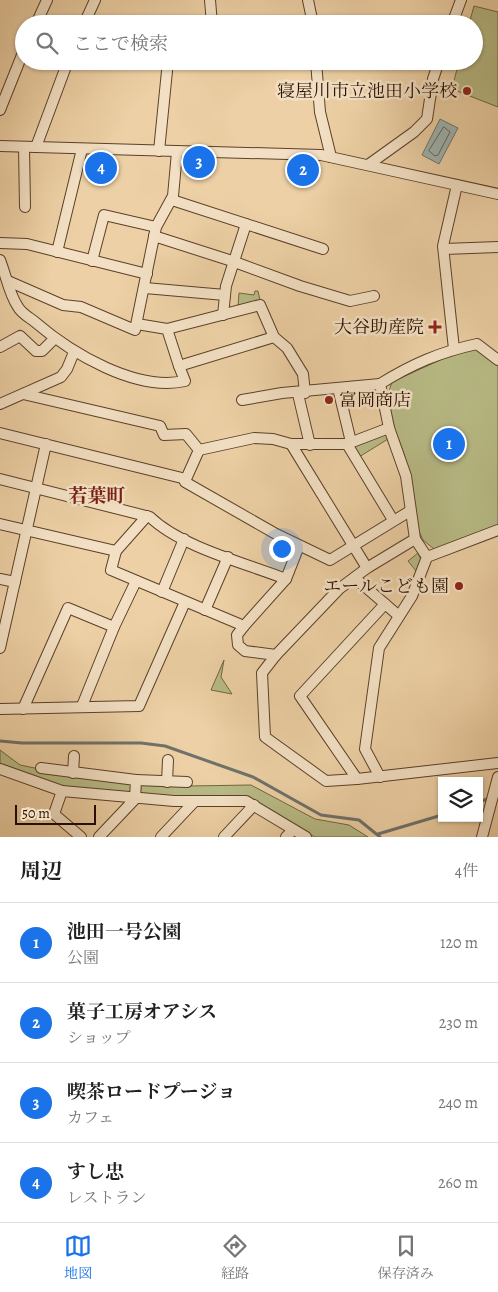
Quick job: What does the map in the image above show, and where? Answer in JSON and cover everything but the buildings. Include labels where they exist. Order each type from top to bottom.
[{"type":"street","points":[[40,15],[47,0]]},
{"type":"street","points":[[88,15],[95,0]]},
{"type":"street","points":[[210,0],[211,15]]},
{"type":"street","points":[[308,0],[311,15]]},
{"type":"street","points":[[455,15],[461,0]]},
{"type":"street","points":[[0,110],[16,70]]},
{"type":"street","points":[[36,147],[65,70]]},
{"type":"street","points":[[159,151],[167,70]]},
{"type":"street","points":[[317,70],[320,112],[331,157]]},
{"type":"street","points":[[368,165],[414,132],[427,119],[436,70]]},
{"type":"street","points":[[0,146],[321,155],[498,194]]},
{"type":"street","points":[[24,146],[25,207]]},
{"type":"street","points":[[56,252],[82,149]]},
{"type":"street","points":[[8,281],[63,305],[81,307],[135,330],[155,232],[172,200],[177,152]]},
{"type":"street","points":[[454,349],[444,249],[458,185]]},
{"type":"street","points":[[172,200],[323,249]]},
{"type":"street","points":[[92,261],[104,215],[300,286],[350,301],[374,296]]},
{"type":"street","points":[[223,315],[232,261],[246,224]]},
{"type":"street","points":[[0,243],[27,244],[147,274]]},
{"type":"street","points":[[444,249],[498,244]]},
{"type":"street","points":[[0,260],[18,308],[54,339],[74,352],[128,376],[172,384],[184,381],[167,329]]},
{"type":"street","points":[[145,288],[225,295]]},
{"type":"street","points":[[137,324],[167,329],[260,305],[274,337],[287,348],[302,374],[302,393],[310,444]]},
{"type":"street","points":[[0,346],[20,336],[36,351],[42,351],[54,339]]},
{"type":"street","points":[[180,366],[274,337]]},
{"type":"street","points":[[242,400],[282,393],[302,393],[380,384],[442,352],[477,344],[498,360]]},
{"type":"street","points":[[0,404],[61,378],[68,369],[74,352]]},
{"type":"street","points":[[380,384],[389,428],[406,476],[415,539],[427,557]]},
{"type":"street","points":[[338,388],[349,443],[393,520]]},
{"type":"street","points":[[22,394],[160,426],[164,434],[186,434],[199,450]]},
{"type":"street","points":[[199,450],[254,438],[273,439],[292,444],[349,443],[389,428]]},
{"type":"street","points":[[0,433],[186,478],[199,450]]},
{"type":"street","points":[[0,648],[46,444]]},
{"type":"street","points":[[292,444],[367,568]]},
{"type":"street","points":[[0,479],[147,516],[162,528],[184,539],[286,578]]},
{"type":"street","points":[[185,482],[299,546],[330,560],[353,544],[410,511]]},
{"type":"street","points":[[147,516],[116,551],[111,570],[244,626]]},
{"type":"street","points":[[0,524],[116,551]]},
{"type":"street","points":[[380,777],[365,749],[379,648],[412,596],[427,557],[498,530]]},
{"type":"street","points":[[162,592],[184,539]]},
{"type":"street","points":[[415,539],[367,568],[326,602],[276,655],[262,673],[265,737],[326,781],[380,777],[498,763]]},
{"type":"street","points":[[276,655],[245,651],[238,645],[237,635],[286,578],[299,546]]},
{"type":"street","points":[[205,610],[228,557]]},
{"type":"street","points":[[356,578],[399,616]]},
{"type":"street","points":[[0,579],[15,582]]},
{"type":"street","points":[[82,706],[114,627],[136,581]]},
{"type":"street","points":[[0,709],[139,706],[185,602]]},
{"type":"street","points":[[357,779],[300,696],[385,604]]},
{"type":"street","points":[[23,709],[68,608],[114,627]]},
{"type":"street","points":[[73,773],[74,756]]},
{"type":"street","points":[[167,782],[168,760]]},
{"type":"street","points":[[41,768],[136,780],[187,782]]},
{"type":"street","points":[[0,769],[62,791],[136,799],[194,802],[246,801],[290,833],[306,837]]},
{"type":"street","points":[[99,837],[136,799],[136,780]]},
{"type":"street","points":[[482,837],[493,810],[496,782]]},
{"type":"street","points":[[62,791],[54,814],[81,837]]},
{"type":"street","points":[[161,837],[194,802]]},
{"type":"street","points":[[224,837],[254,805]]},
{"type":"green space","points":[[474,6],[498,12],[498,107],[452,89],[457,70],[483,70],[483,15],[472,15]]},
{"type":"green space","points":[[255,291],[258,291],[260,300],[238,307],[239,293],[254,295]]},
{"type":"green space","points":[[464,349],[478,349],[498,363],[498,525],[434,549],[423,540],[418,529],[409,472],[404,453],[392,423],[388,403],[389,393],[392,382]]},
{"type":"green space","points":[[383,434],[388,436],[388,439],[359,457],[352,446]]},
{"type":"green space","points":[[418,553],[421,560],[416,571],[408,561]]},
{"type":"green space","points":[[224,660],[221,677],[232,694],[211,690]]},
{"type":"green space","points":[[0,750],[20,765],[88,779],[189,786],[251,785],[315,819],[349,825],[368,837],[315,837],[298,829],[259,804],[175,799],[53,786],[0,767]]},
{"type":"water","points":[[440,119],[458,128],[439,164],[422,155]]},
{"type":"waterway","points":[[0,741],[22,743],[141,743],[165,746],[253,777],[321,815],[359,820],[380,837]]},
{"type":"waterway","points":[[483,801],[490,798]]},
{"type":"waterway","points":[[378,834],[438,816]]},
{"type":"place","name":"寝屋川市立池田小学校","points":[[467,91]]},
{"type":"place","name":"喫茶ロードプージョ","points":[[199,162]]},
{"type":"place","name":"すし忠","points":[[101,168]]},
{"type":"place","name":"菓子工房オアシス","points":[[303,170]]},
{"type":"place","name":"大谷助産院","points":[[435,327]]},
{"type":"place","name":"富岡商店","points":[[329,400]]},
{"type":"place","name":"池田一号公園","points":[[449,444]]},
{"type":"place","name":"エールこども園","points":[[459,586]]},
{"type":"district","name":"若葉町","points":[[97,495]]}]
